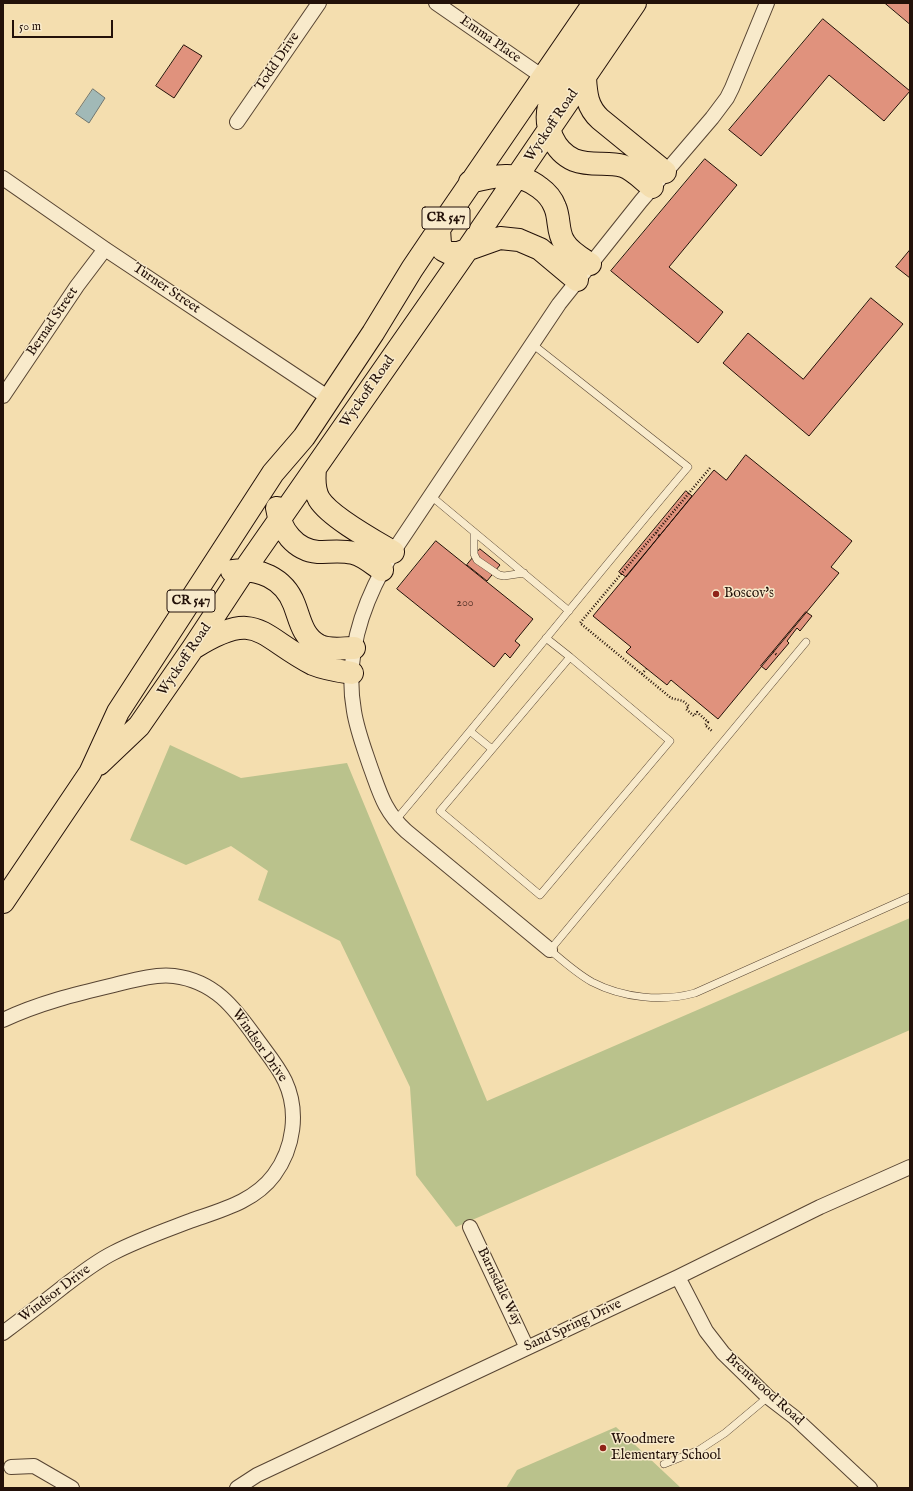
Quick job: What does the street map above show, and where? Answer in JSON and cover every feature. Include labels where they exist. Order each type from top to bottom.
[{"type":"main road","name":"Wyckoff Road","points":[[3,902],[90,773],[118,712],[273,473],[304,437],[470,182],[594,3]]},
{"type":"main road","points":[[614,3],[553,94],[548,111],[549,130],[556,144],[572,159],[587,164],[622,166],[659,180]]},
{"type":"main road","name":"Wyckoff Road","points":[[90,773],[139,726],[193,648],[244,569],[467,250],[636,3]]},
{"type":"main road","points":[[585,78],[587,97],[592,111],[659,180]]},
{"type":"main road","points":[[470,182],[493,176],[517,176],[529,181],[547,194],[556,208],[561,235],[564,242],[570,249],[583,272]]},
{"type":"main road","points":[[439,230],[440,244],[446,252],[455,254],[500,238],[519,240],[540,249],[583,272]]},
{"type":"main road","points":[[304,437],[279,491],[276,503],[279,519],[288,536],[297,544],[318,552],[353,553],[363,557],[387,561]]},
{"type":"main road","points":[[315,469],[314,485],[318,498],[330,511],[387,561]]},
{"type":"main road","points":[[204,581],[225,572],[244,569],[268,575],[282,585],[292,598],[302,626],[311,640],[317,645],[329,648],[354,648]]},
{"type":"main road","points":[[193,648],[214,635],[224,631],[247,627],[262,632],[314,664],[324,668],[352,674]]},
{"type":"street","name":"Todd Drive","points":[[237,122],[319,3]]},
{"type":"street","name":"Emma Place","points":[[436,3],[543,77]]},
{"type":"street","points":[[550,950],[406,831],[389,813],[383,801],[361,740],[353,702],[352,674],[354,648],[364,611],[373,588],[387,561],[531,343],[583,272],[727,98],[767,3]]},
{"type":"street","name":"Turner Street","points":[[3,178],[105,249],[329,398]]},
{"type":"street","name":"Bernad Street","points":[[3,396],[77,286],[105,249]]},
{"type":"street","name":"Windsor Drive","points":[[3,1020],[60,998],[141,979],[163,976],[192,980],[211,989],[226,1000],[240,1016],[280,1072],[288,1090],[293,1108],[293,1129],[290,1145],[281,1164],[266,1184],[250,1197],[236,1205],[146,1237],[112,1253],[3,1333]]},
{"type":"street","name":"Sand Spring Drive","points":[[237,1488],[257,1475],[678,1277],[820,1207],[909,1171]]},
{"type":"street","name":"Barnsdale Way","points":[[470,1227],[528,1348]]},
{"type":"street","name":"Brentwood Road","points":[[678,1277],[706,1331],[723,1353],[768,1397],[794,1417],[870,1488]]},
{"type":"street","points":[[11,1467],[34,1466],[72,1488]]},
{"type":"lane","points":[[395,821],[471,732],[568,611],[688,467],[531,343]]},
{"type":"lane","points":[[431,496],[568,611]]},
{"type":"lane","points":[[474,532],[474,554],[477,560],[499,575],[504,576],[524,573]]},
{"type":"lane","points":[[546,638],[570,657],[670,740],[540,895],[440,811],[570,657]]},
{"type":"lane","points":[[806,642],[550,950],[582,976],[601,986],[637,996],[666,998],[680,997],[695,993],[910,897]]},
{"type":"lane","points":[[471,732],[492,749]]},
{"type":"lane","points":[[664,1464],[699,1450],[725,1433],[768,1397]]},
{"type":"path","points":[[710,468],[580,624],[671,698],[683,701],[689,706],[686,709],[694,716],[697,712],[708,722],[705,725],[713,732]]},
{"type":"path","points":[[656,533],[660,536]]},
{"type":"path","points":[[773,652],[777,655]]},
{"type":"path","points":[[642,674],[646,669]]},
{"type":"green space","points":[[170,745],[241,778],[347,763],[487,1101],[910,918],[910,1030],[456,1227],[416,1175],[410,1087],[340,941],[258,900],[268,871],[231,846],[186,865],[130,840]]},
{"type":"green space","name":"Woodmere Elementary School","points":[[616,1427],[681,1488],[506,1488],[517,1470]]},
{"type":"water","points":[[93,89],[105,98],[89,123],[76,114]]},
{"type":"building","points":[[885,3],[910,3],[910,24]]},
{"type":"building","points":[[823,19],[910,91],[884,121],[829,75],[761,156],[729,130]]},
{"type":"building","points":[[184,45],[202,56],[174,98],[156,86]]},
{"type":"building","points":[[705,159],[737,185],[669,267],[723,312],[698,343],[611,271]]},
{"type":"building","points":[[910,250],[910,278],[896,267]]},
{"type":"building","points":[[871,298],[903,324],[809,436],[723,363],[748,333],[803,379]]},
{"type":"building","name":"Boscov's","points":[[746,455],[852,541],[831,567],[839,573],[718,719],[671,680],[667,685],[626,652],[631,647],[593,616],[714,470],[726,480]]},
{"type":"building","points":[[686,491],[692,496],[626,577],[619,572]]},
{"type":"building","points":[[436,541],[533,619],[515,641],[520,645],[510,658],[505,653],[494,667],[397,589]]},
{"type":"building","points":[[480,549],[500,565],[487,581],[467,565]]},
{"type":"building","points":[[806,612],[812,616],[800,631],[797,628],[787,641],[789,643],[766,670],[761,666]]},
{"type":"place","name":"Boscov's","points":[[716,594]]},
{"type":"place","name":"Woodmere Elementary School","points":[[603,1448]]}]
